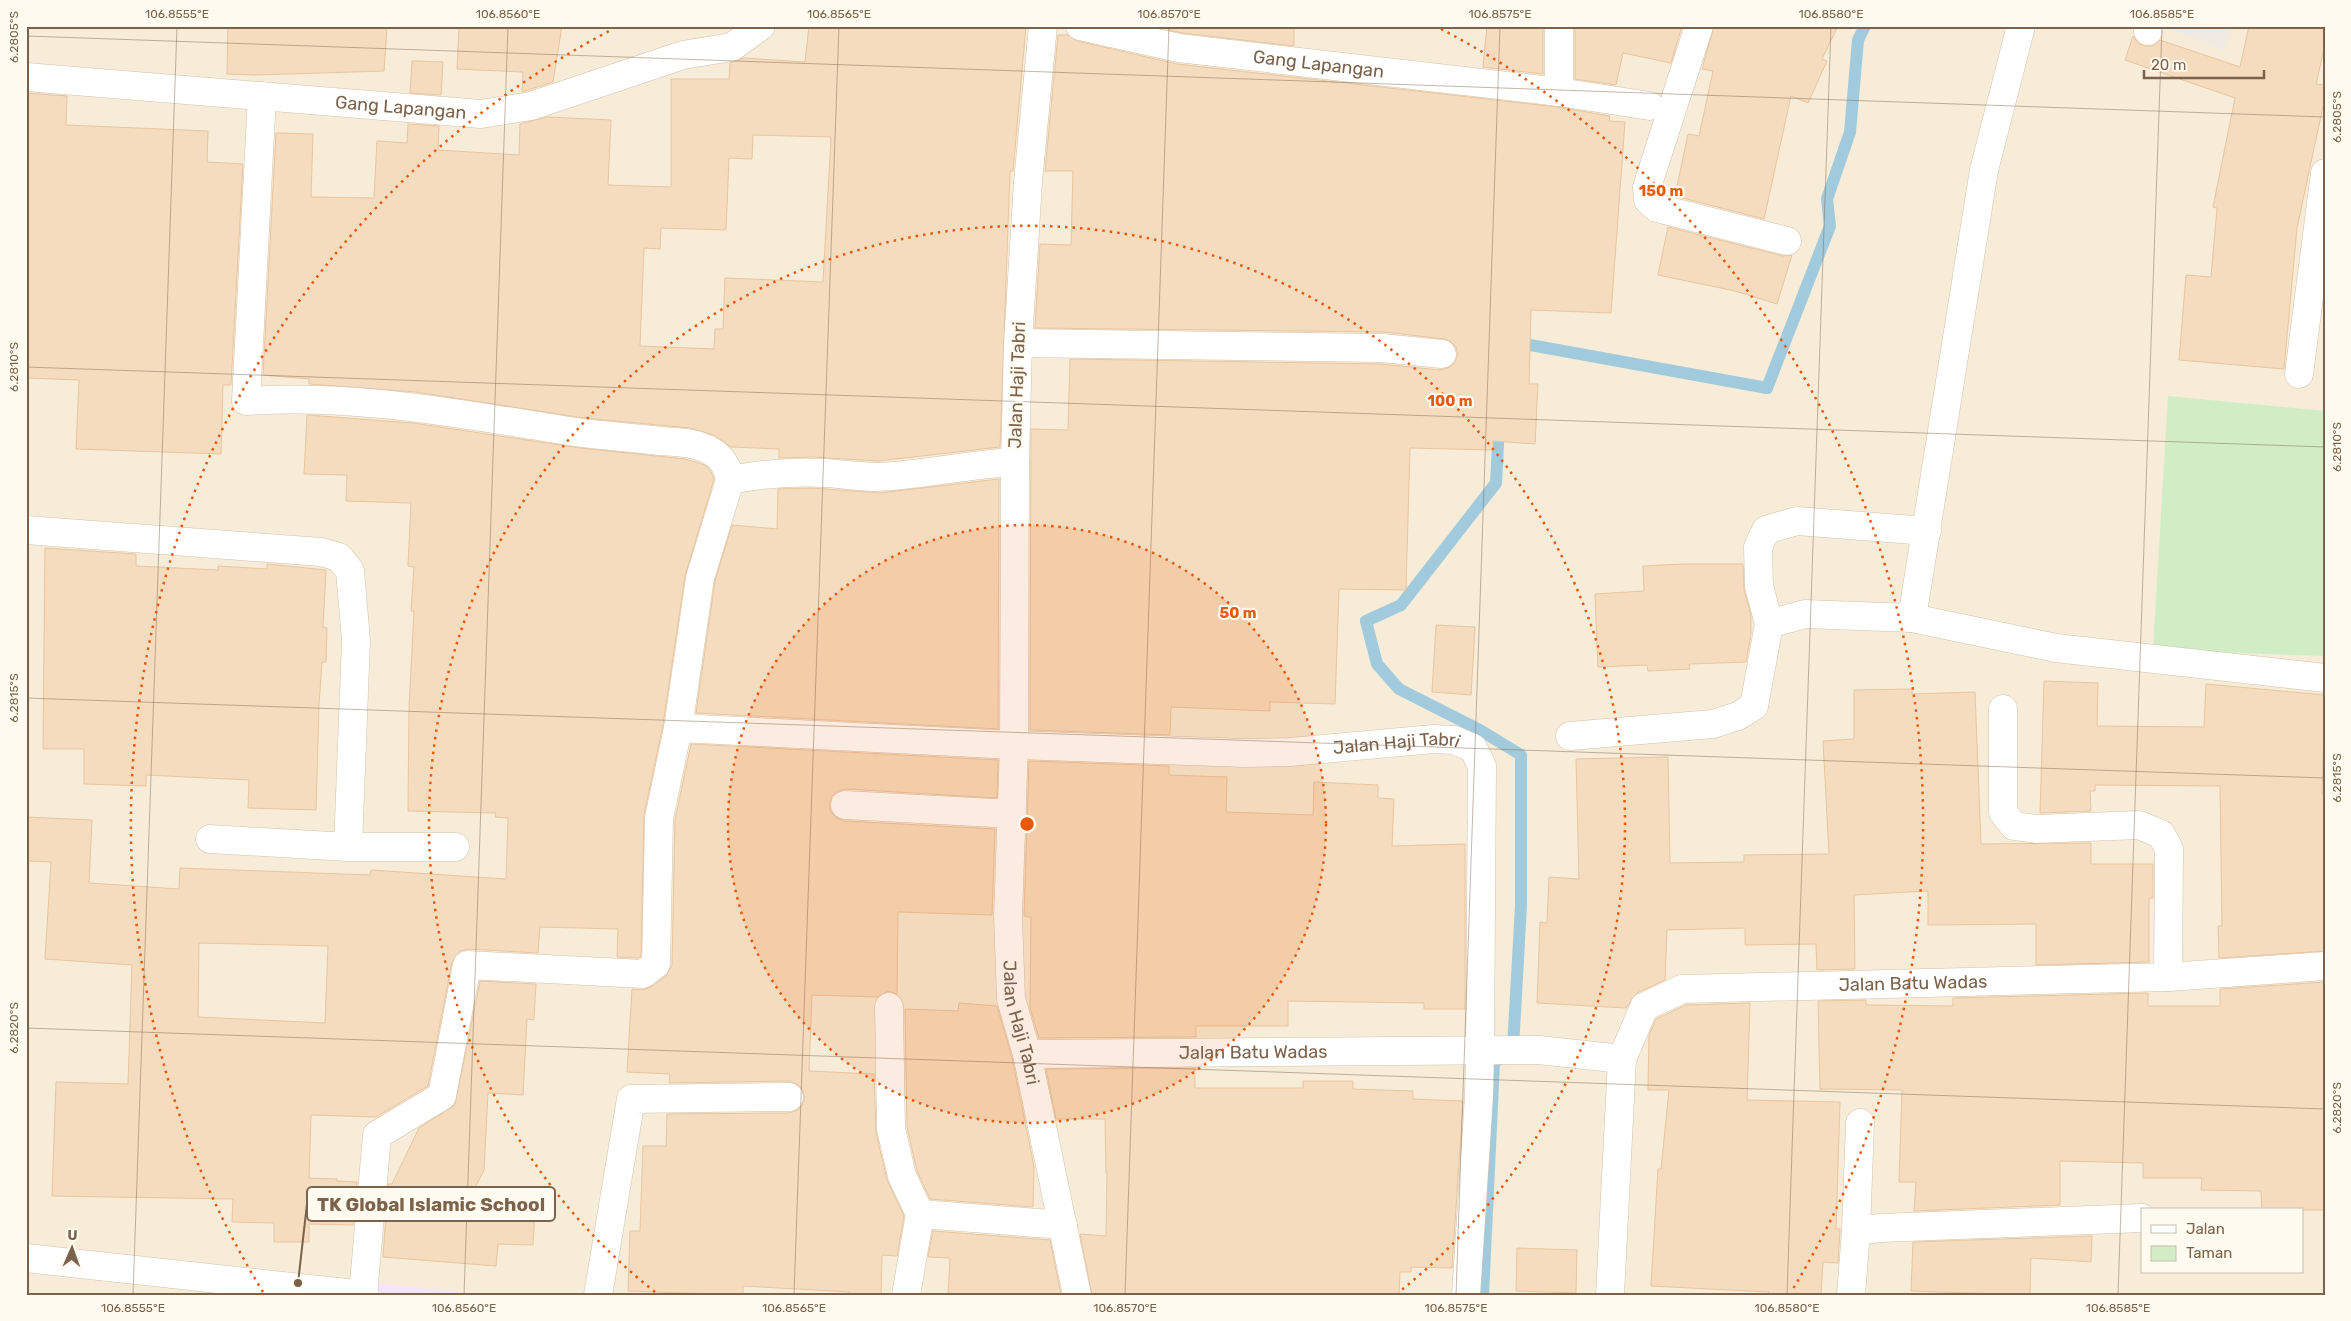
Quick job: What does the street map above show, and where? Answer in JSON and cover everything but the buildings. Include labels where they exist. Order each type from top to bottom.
[{"type":"street","name":"Gang Lapangan","points":[[26,76],[481,114],[531,106],[683,55],[732,47],[761,26]]},
{"type":"street","name":"Jalan Haji Tabri","points":[[1043,26],[1028,182],[1018,343],[1015,462],[1014,745],[1008,917],[1011,998],[1027,1054],[1077,1295]]},
{"type":"street","name":"Gang Lapangan","points":[[1080,26],[1179,48],[1560,92],[1661,109]]},
{"type":"street","points":[[1559,26],[1560,92]]},
{"type":"street","points":[[1699,26],[1661,109],[1648,187],[1648,200],[1657,208],[1786,241]]},
{"type":"street","points":[[1912,618],[1984,170],[2020,26]]},
{"type":"street","points":[[26,1258],[364,1295],[376,1135],[442,1096],[467,965],[644,974],[656,964],[659,818],[678,728],[700,578],[730,480],[727,466],[720,457],[703,447],[683,443],[583,433],[495,418],[382,403],[277,398],[246,400],[262,96]]},
{"type":"street","points":[[2299,374],[2325,173]]},
{"type":"street","points":[[1018,343],[1382,348],[1442,354]]},
{"type":"street","points":[[730,480],[769,472],[824,473],[868,477],[904,476],[981,464],[1015,462]]},
{"type":"street","points":[[1570,736],[1713,724],[1738,716],[1754,706],[1768,624],[1758,586],[1758,547],[1766,530],[1797,522],[1926,531]]},
{"type":"street","points":[[26,530],[322,552],[339,556],[350,572],[356,640],[348,847]]},
{"type":"street","points":[[1768,624],[1805,614],[1912,618],[2056,648],[2325,678]]},
{"type":"street","points":[[2003,708],[2003,812],[2014,826],[2036,829],[2139,825],[2161,834],[2170,849],[2168,977]]},
{"type":"street","points":[[678,728],[1014,745]]},
{"type":"street","name":"Jalan Haji Tabri","points":[[1014,745],[1245,754],[1290,752],[1434,739],[1454,740],[1473,748],[1482,766],[1486,1051]]},
{"type":"street","points":[[844,805],[1012,814]]},
{"type":"street","points":[[210,839],[348,847],[455,847]]},
{"type":"street","name":"Jalan Batu Wadas","points":[[1622,1059],[1644,1007],[1682,989],[2168,977],[2325,966]]},
{"type":"street","points":[[889,1008],[891,1129],[902,1176],[920,1214],[906,1295]]},
{"type":"street","points":[[1466,1295],[1486,1051],[1539,1050],[1622,1059],[1610,1295]]},
{"type":"street","name":"Jalan Batu Wadas","points":[[1027,1054],[1486,1051]]},
{"type":"street","points":[[598,1295],[631,1099],[789,1097]]},
{"type":"street","points":[[1851,1295],[1856,1231],[1860,1123]]},
{"type":"street","points":[[920,1214],[1063,1225]]},
{"type":"street","points":[[1856,1231],[1899,1227],[2141,1218]]},
{"type":"shaded area","points":[[26,26],[2325,26],[2325,1295],[26,1295]]},
{"type":"shaded area","points":[[2169,26],[2232,26],[2223,50],[2168,29]]},
{"type":"shaded area","points":[[225,1268],[488,1295],[222,1295]]},
{"type":"green space","points":[[2168,396],[2325,411],[2325,656],[2153,650]]},
{"type":"waterway","points":[[1514,342],[1767,388],[1830,226],[1827,199],[1850,132],[1858,40],[1865,26]]},
{"type":"waterway","points":[[1483,1295],[1494,1063],[1513,1048],[1521,905],[1521,755],[1480,730],[1399,689],[1377,664],[1366,621],[1401,605],[1496,483],[1499,426]]},
{"type":"place","name":"TK Global Islamic School","points":[[298,1283]]}]
